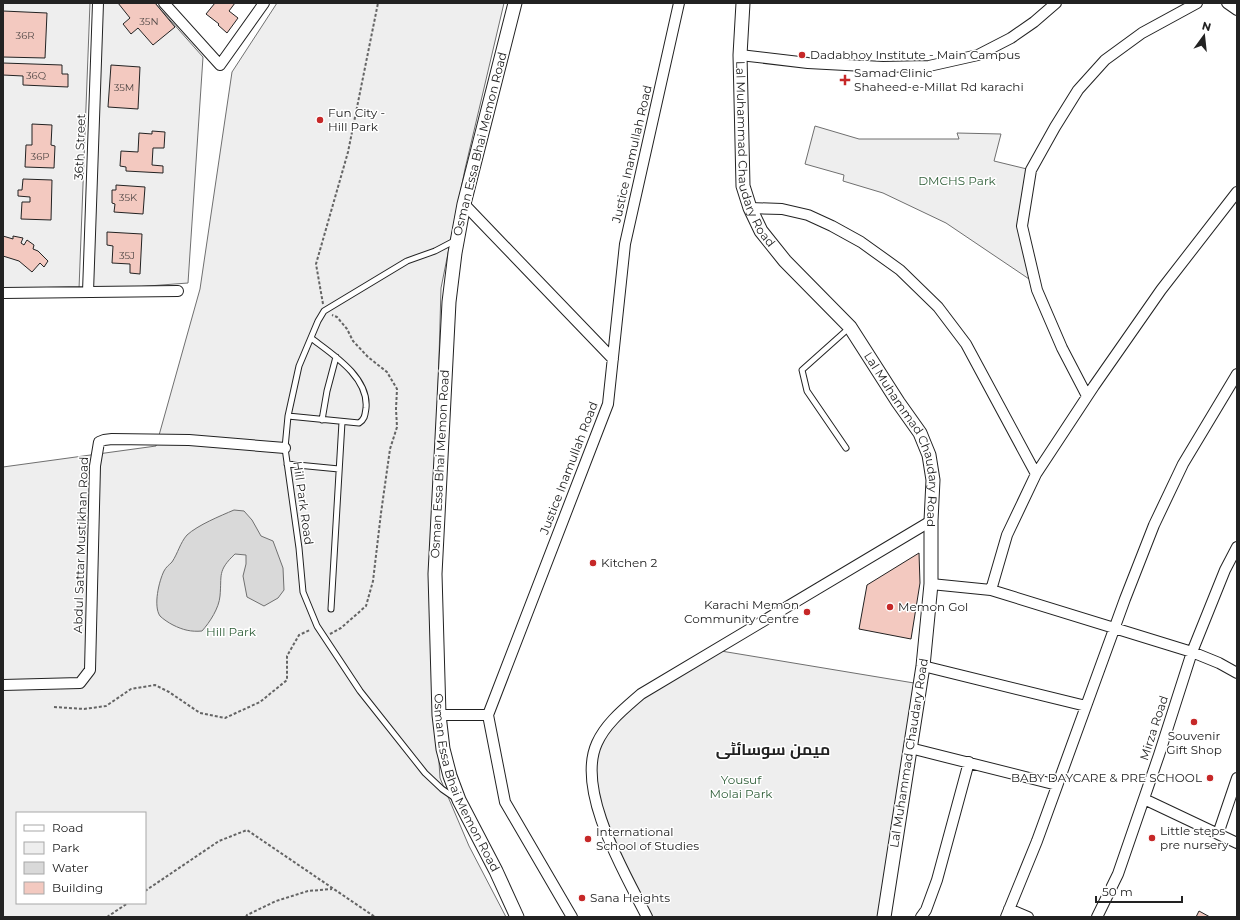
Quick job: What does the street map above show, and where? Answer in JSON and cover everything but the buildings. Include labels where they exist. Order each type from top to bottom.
[{"type":"street","name":"36th Street","points":[[88,292],[98,3]]},
{"type":"street","points":[[164,3],[220,65],[264,3]]},
{"type":"street","name":"Osman Essa Bhai Memon Road","points":[[515,3],[464,204],[457,240],[449,302],[435,574],[439,715],[443,749],[450,776],[460,800],[496,871],[517,917]]},
{"type":"street","name":"Justice Inamullah Road","points":[[488,715],[608,404],[625,244],[679,3]]},
{"type":"street","name":"Lal Muhammad Chaudary Road","points":[[744,3],[740,55],[743,186],[750,208],[761,231],[785,261],[850,327],[898,402],[920,432],[929,455],[933,480],[931,521],[931,584],[923,666],[884,917]]},
{"type":"street","points":[[740,55],[808,63],[883,67],[929,66],[978,55],[1011,38],[1034,22],[1056,3]]},
{"type":"street","points":[[1087,396],[1062,348],[1037,290],[1022,226],[1031,170],[1054,127],[1078,90],[1105,60],[1142,33],[1197,3]]},
{"type":"street","points":[[1228,3],[1237,10]]},
{"type":"street","points":[[991,590],[1007,535],[1036,474],[1087,396],[1161,290],[1237,192]]},
{"type":"street","points":[[464,204],[613,359]]},
{"type":"street","points":[[750,208],[782,209],[808,215],[861,242],[900,270],[938,308],[966,344],[1036,474]]},
{"type":"street","points":[[3,293],[178,291]]},
{"type":"street","points":[[1028,917],[1008,913],[1037,841],[1154,525],[1183,464],[1237,374]]},
{"type":"street","name":"Abdul Sattar Mustikhan Road","points":[[3,685],[80,683],[90,670],[95,466],[99,442],[112,439],[188,440],[285,448]]},
{"type":"street","points":[[647,917],[612,849],[600,820],[594,795],[591,765],[596,744],[612,719],[641,694],[931,521]]},
{"type":"street","name":"Mirza Road","points":[[1097,917],[1118,874],[1192,652],[1225,570],[1237,548]]},
{"type":"street","points":[[931,584],[991,590],[1192,652],[1220,663],[1237,673]]},
{"type":"street","points":[[923,666],[1086,706]]},
{"type":"street","points":[[439,715],[488,715],[505,802],[572,917]]},
{"type":"street","points":[[910,748],[1057,785]]},
{"type":"street","points":[[921,917],[926,910],[937,880],[969,762]]},
{"type":"street","points":[[1218,834],[1237,778]]},
{"type":"street","points":[[1144,799],[1237,842]]},
{"type":"lane","points":[[324,311],[407,261],[457,240]]},
{"type":"lane","name":"Hill Park Road","points":[[324,311],[318,321],[299,366],[288,416],[285,448],[299,548],[302,592],[317,626],[360,690],[425,773],[442,788],[460,800]]},
{"type":"lane","points":[[846,448],[808,391],[802,370],[850,327]]},
{"type":"lane","points":[[288,416],[359,423],[363,420],[366,404],[365,394],[360,384],[336,357],[311,338]]},
{"type":"lane","points":[[322,420],[327,391],[336,357]]},
{"type":"lane","points":[[331,609],[342,422]]},
{"type":"lane","points":[[287,464],[339,469]]},
{"type":"path","points":[[324,637],[341,628],[366,606],[373,581],[390,448],[397,427],[397,389],[387,372],[368,357],[337,318],[324,311],[316,264],[348,152],[378,3]]},
{"type":"path","points":[[54,707],[84,709],[106,706],[131,689],[155,685],[169,692],[200,713],[225,718],[260,702],[287,680],[287,656],[299,636],[317,626]]},
{"type":"path","points":[[146,890],[219,841],[246,830],[375,917]]},
{"type":"path","points":[[246,917],[247,915],[276,901],[308,891],[334,888]]},
{"type":"path","points":[[107,917],[126,904]]},
{"type":"green space","points":[[3,3],[90,3],[79,289],[3,289]]},
{"type":"green space","points":[[102,3],[155,3],[203,57],[188,283],[95,290],[92,286]]},
{"type":"green space","name":"Hill Park","points":[[277,3],[504,3],[465,169],[441,288],[431,636],[440,778],[469,846],[506,917],[3,917],[3,467],[156,446],[200,289],[232,72]]},
{"type":"green space","name":"DMCHS Park","points":[[815,126],[859,139],[959,139],[957,133],[1001,134],[994,161],[1031,170],[1022,226],[1035,283],[946,223],[883,193],[843,181],[844,175],[805,164]]},
{"type":"green space","name":"Yousuf Molai Park","points":[[715,650],[920,684],[883,917],[647,917],[594,795],[596,744],[612,719]]},
{"type":"water","points":[[234,510],[244,511],[252,520],[261,536],[273,541],[283,568],[284,590],[278,598],[264,606],[247,597],[243,576],[246,564],[246,555],[235,554],[223,569],[218,605],[211,619],[202,631],[180,628],[164,620],[158,612],[157,606],[160,581],[164,571],[172,562],[183,541],[187,535],[203,524]]},
{"type":"place","name":"Dadabhoy Institute - Main Campus","points":[[802,55]]},
{"type":"place","name":"Samad Clinic Shaheed-e-Millat Rd karachi","points":[[845,80]]},
{"type":"place","name":"Fun City - Hill Park","points":[[320,120]]},
{"type":"place","name":"Kitchen 2","points":[[593,563]]},
{"type":"place","name":"Memon Gol","points":[[890,607]]},
{"type":"place","name":"Karachi Memon Community Centre","points":[[807,612]]},
{"type":"place","name":"Souvenir Gift Shop","points":[[1194,722]]},
{"type":"place","name":"BABY DAYCARE & PRE SCHOOL","points":[[1210,778]]},
{"type":"place","name":"Little steps pre nursery","points":[[1152,838]]},
{"type":"place","name":"International School of Studies","points":[[588,839]]},
{"type":"place","name":"Sana Heights","points":[[582,898]]},
{"type":"district","name":"میمن سوسائٹی","points":[[773,749]]}]
